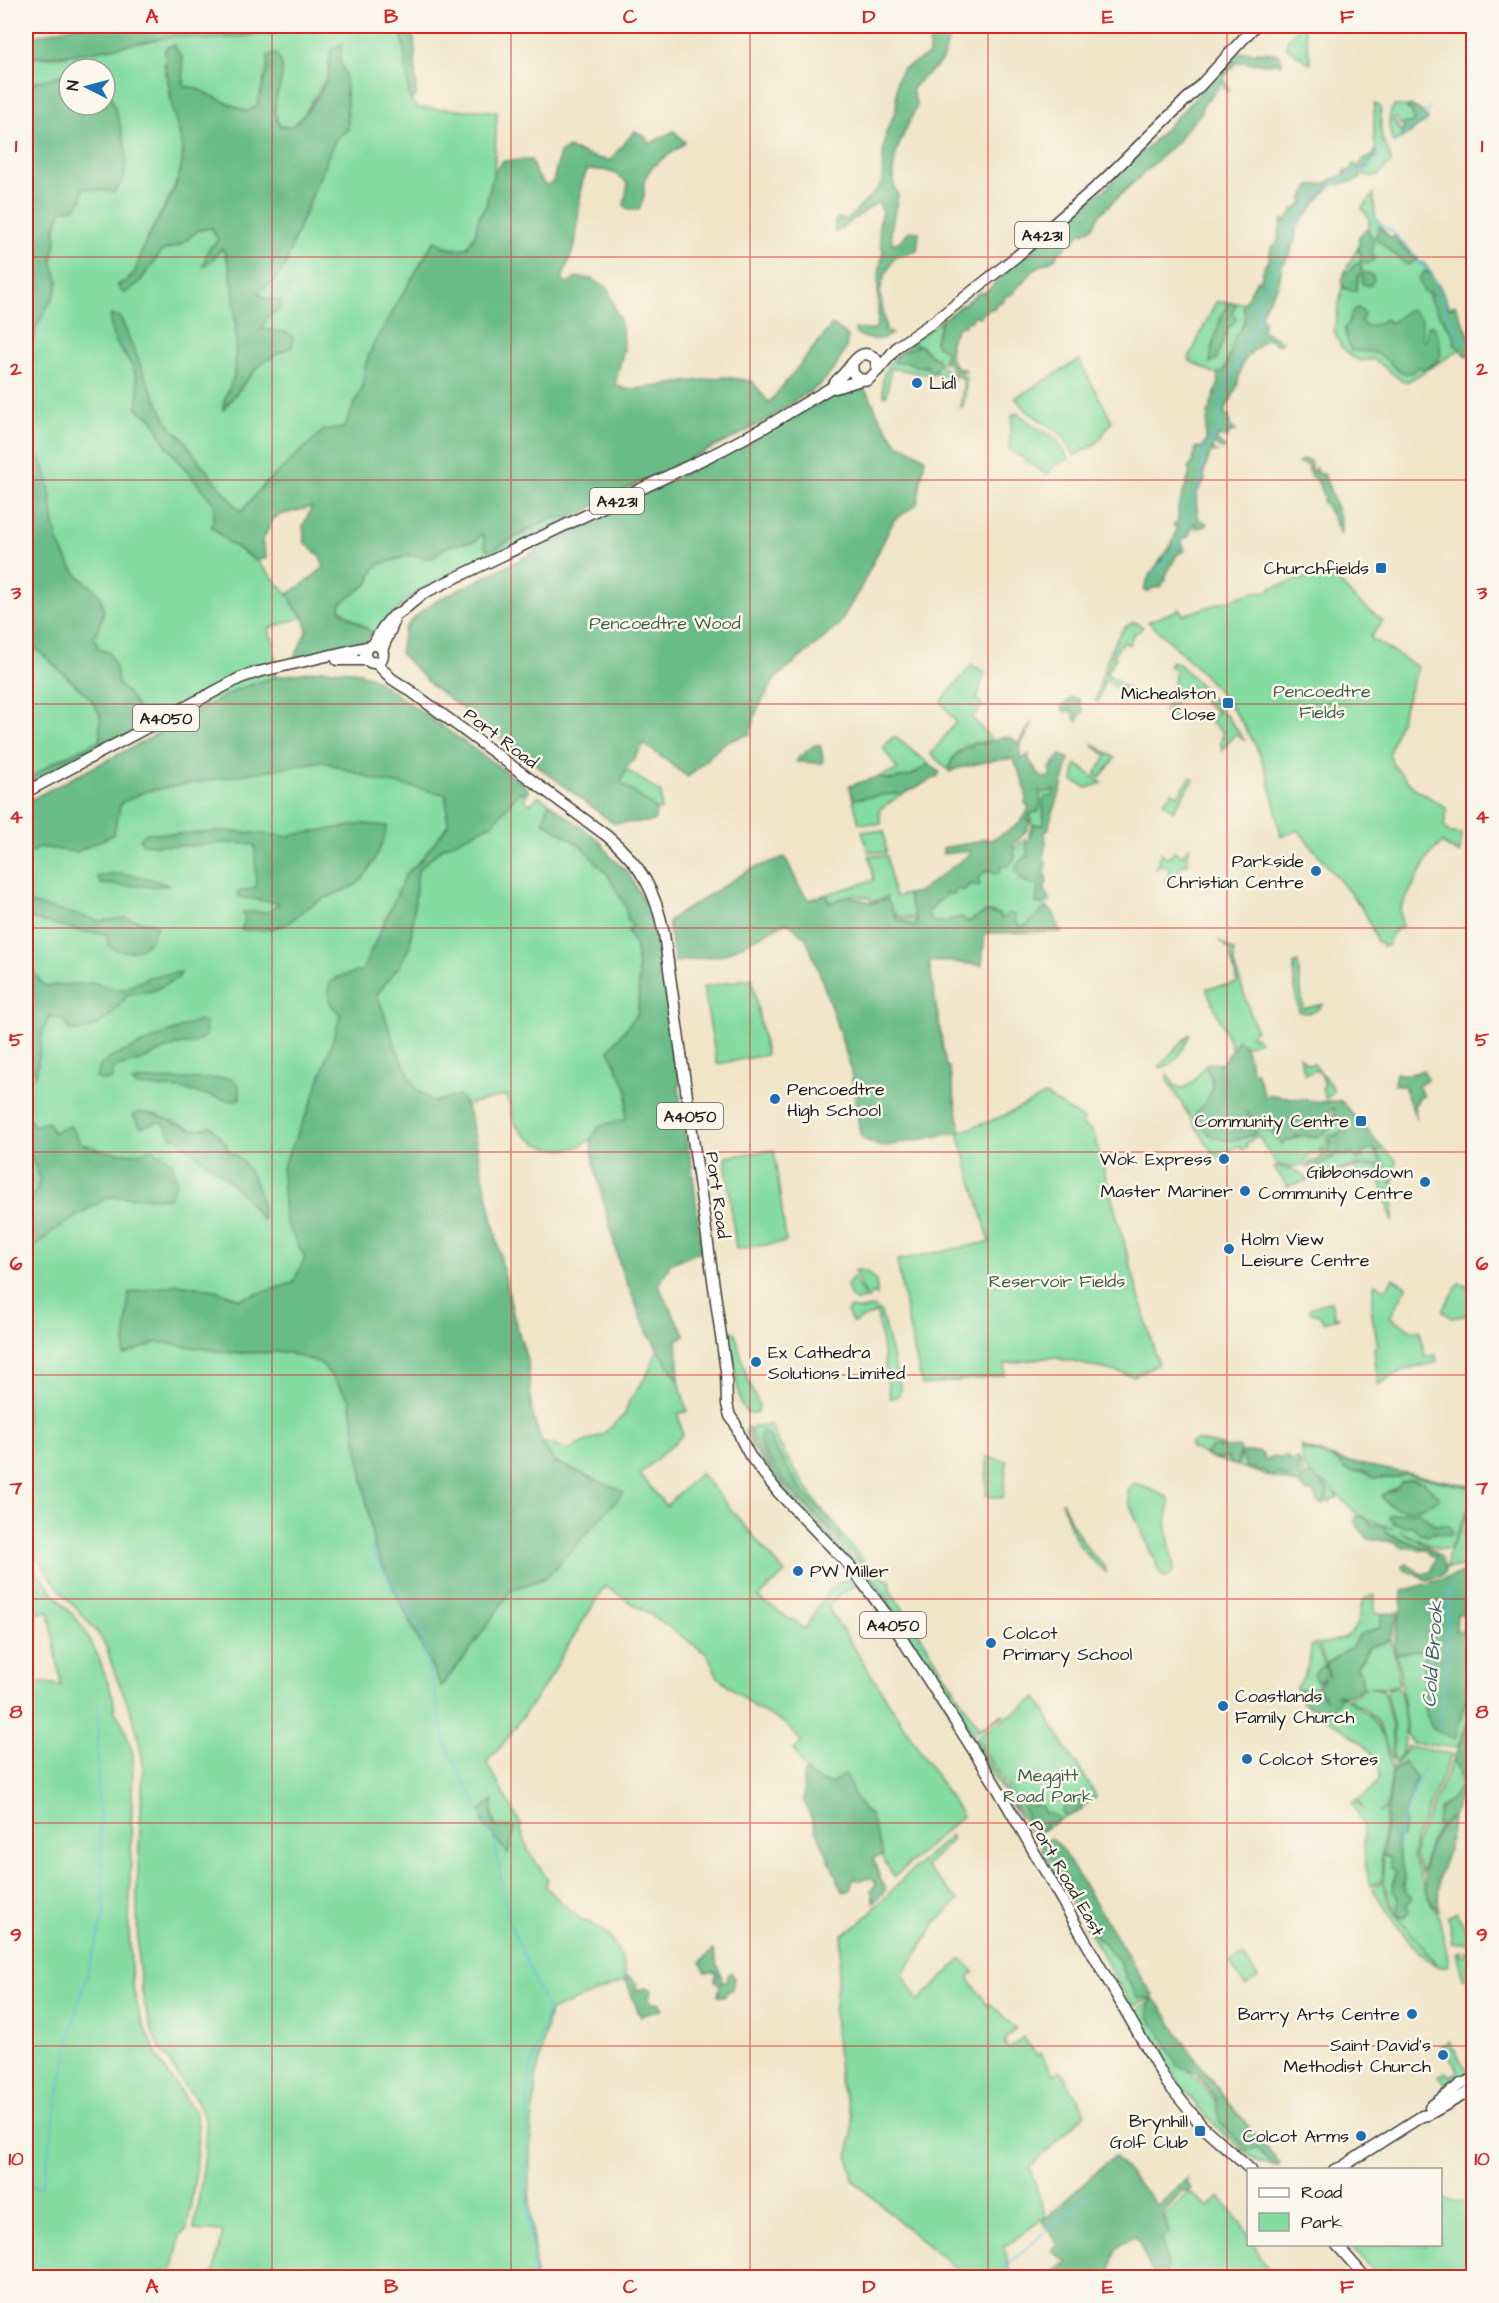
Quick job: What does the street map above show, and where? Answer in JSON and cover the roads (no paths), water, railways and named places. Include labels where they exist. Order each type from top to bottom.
[{"type":"main road","name":"A4231","points":[[1175,111],[1186,95],[1247,26]]},
{"type":"main road","name":"A4231","points":[[832,387],[872,378],[898,346],[955,305],[1047,231],[1103,181],[1175,111],[1255,26]]},
{"type":"main road","name":"A4231","points":[[375,653],[384,627],[396,613],[401,612],[424,593],[722,450],[832,387],[857,356],[898,346]]},
{"type":"main road","points":[[869,354],[876,359],[878,370]]},
{"type":"main road","points":[[852,364],[853,373],[861,380]]},
{"type":"main road","name":"A4050","points":[[26,792],[240,678],[313,661],[375,653]]},
{"type":"main road","name":"Port Road","points":[[375,653],[412,692],[601,831],[626,856],[654,912],[660,918],[726,1371],[736,1414],[735,1423]]},
{"type":"main road","name":"Port Road East","points":[[735,1423],[742,1441],[759,1470],[843,1558],[886,1614],[995,1784],[1113,1992],[1172,2090],[1202,2126],[1250,2168]]},
{"type":"main road","points":[[1422,2116],[1425,2111],[1454,2089],[1473,2079]]},
{"type":"main road","points":[[1341,2168],[1422,2116],[1428,2115],[1473,2089]]},
{"type":"main road","points":[[1338,2246],[1366,2277]]},
{"type":"waterway","name":"Cold Brook","points":[[1395,140],[1421,121],[1430,107]]},
{"type":"waterway","name":"Cold Brook","points":[[1366,174],[1366,169],[1385,150]]},
{"type":"waterway","points":[[1154,575],[1184,539],[1188,513],[1201,480],[1204,449],[1220,429],[1221,399],[1260,315],[1254,302],[1270,279],[1296,224],[1313,200],[1335,183],[1366,169]]},
{"type":"waterway","name":"Cold Brook","points":[[1375,216],[1379,223],[1392,231],[1405,244],[1432,276],[1451,321],[1474,349]]},
{"type":"waterway","points":[[370,1548],[420,1628],[447,1748],[495,1841],[508,1920],[548,2010],[529,2076],[524,2175],[535,2278]]},
{"type":"waterway","name":"Cold Brook","points":[[1440,1725],[1446,1673],[1449,1585]]},
{"type":"waterway","points":[[26,2187],[43,2186],[57,2101],[76,2011],[105,1913],[98,1797],[98,1706]]},
{"type":"waterway","points":[[1399,1847],[1399,1829],[1423,1769]]},
{"type":"waterway","points":[[989,2278],[1088,2195]]},
{"type":"place","name":"Lidl","points":[[917,383]]},
{"type":"place","name":"Churchfields","points":[[1381,568]]},
{"type":"place","name":"Michealston Close","points":[[1228,703]]},
{"type":"place","name":"Parkside Christian Centre","points":[[1316,871]]},
{"type":"place","name":"Pencoedtre High School","points":[[775,1099]]},
{"type":"place","name":"Community Centre","points":[[1361,1121]]},
{"type":"place","name":"Wok Express","points":[[1224,1159]]},
{"type":"place","name":"Gibbonsdown Community Centre","points":[[1425,1182]]},
{"type":"place","name":"Master Mariner","points":[[1245,1191]]},
{"type":"place","name":"Holm View Leisure Centre","points":[[1229,1249]]},
{"type":"place","name":"Ex Cathedra Solutions Limited","points":[[756,1362]]},
{"type":"place","name":"PW Miller","points":[[798,1571]]},
{"type":"place","name":"Colcot Primary School","points":[[991,1643]]},
{"type":"place","name":"Coastlands Family Church","points":[[1223,1706]]},
{"type":"place","name":"Colcot Stores","points":[[1247,1759]]},
{"type":"place","name":"Barry Arts Centre","points":[[1412,2014]]},
{"type":"place","name":"Saint David's Methodist Church","points":[[1443,2055]]},
{"type":"place","name":"Brynhill Golf Club","points":[[1200,2131]]},
{"type":"place","name":"Colcot Arms","points":[[1361,2136]]},
{"type":"park label","name":"Pencoedtre Wood","points":[[665,623]]},
{"type":"park label","name":"Pencoedtre Fields","points":[[1322,701]]},
{"type":"park label","name":"Reservoir Fields","points":[[1057,1281]]},
{"type":"park label","name":"Meggitt Road Park","points":[[1048,1785]]}]
